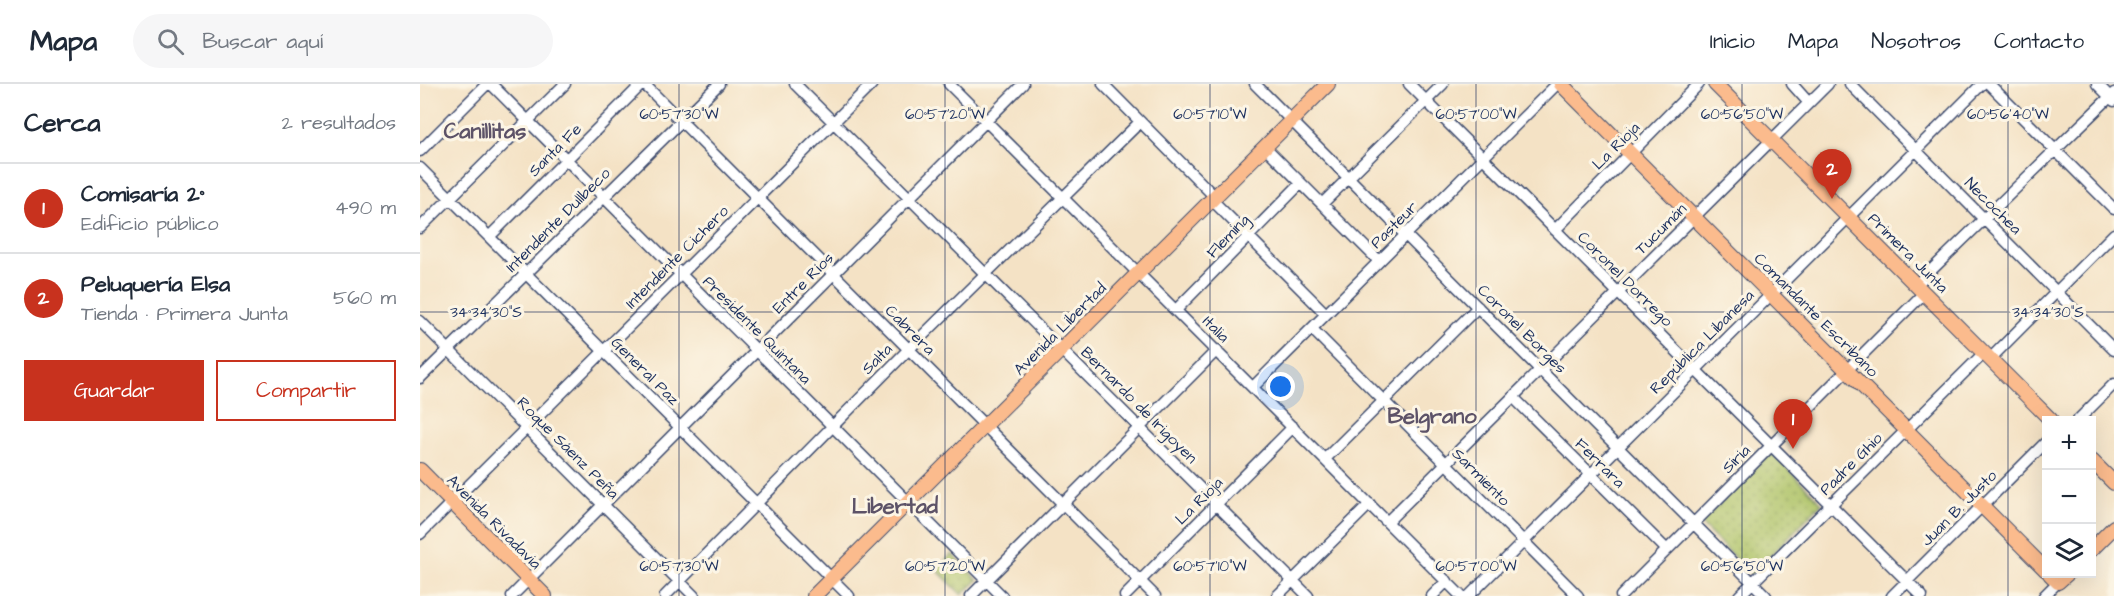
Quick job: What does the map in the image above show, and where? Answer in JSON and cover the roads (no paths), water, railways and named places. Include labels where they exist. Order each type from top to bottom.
[{"type":"main road","name":"Avenida Libertad","points":[[814,596],[1328,84]]},
{"type":"main road","name":"Comandante Escribano","points":[[1559,84],[2042,566]]},
{"type":"main road","name":"Primera Junta","points":[[1715,84],[2047,416]]},
{"type":"main road","points":[[2096,465],[2114,483]]},
{"type":"main road","name":"Avenida Rivadavia","points":[[420,470],[545,596]]},
{"type":"main road","points":[[2096,544],[2114,526]]},
{"type":"street","name":"Presidente Quintana","points":[[489,84],[1002,596]]},
{"type":"street","points":[[420,151],[489,84]]},
{"type":"street","points":[[420,228],[565,84]]},
{"type":"street","name":"Cabrera","points":[[643,84],[1155,596]]},
{"type":"street","name":"Santa Fe","points":[[489,237],[643,84]]},
{"type":"street","name":"Intendente Dullbeco","points":[[420,378],[719,84]]},
{"type":"street","name":"Bernardo de Irigoyen","points":[[795,84],[1308,596]]},
{"type":"street","name":"Intendente Cichero","points":[[420,534],[872,84]]},
{"type":"street","name":"Italia","points":[[949,84],[1461,596]]},
{"type":"street","name":"Entre Ríos","points":[[512,596],[1023,84]]},
{"type":"street","points":[[1103,84],[1248,237],[1326,314]]},
{"type":"street","name":"Coronel Borges","points":[[1255,84],[1766,596]]},
{"type":"street","name":"Coronel Dorrego","points":[[1409,84],[1922,596]]},
{"type":"street","points":[[1322,204],[1443,84]]},
{"type":"street","name":"Pasteur","points":[[1253,387],[1559,84]]},
{"type":"street","name":"La Rioja","points":[[1555,230],[1699,84]]},
{"type":"street","points":[[1792,84],[1809,103]]},
{"type":"street","name":"Tucumán","points":[[1387,522],[1828,84]]},
{"type":"street","name":"Necochea","points":[[1850,84],[2114,350]]},
{"type":"street","name":"República Libanesa","points":[[1469,596],[1982,84]]},
{"type":"street","points":[[1989,84],[2114,209]]},
{"type":"street","points":[[2097,84],[2112,97]]},
{"type":"street","name":"Siria","points":[[1621,596],[1847,370],[1983,218],[2112,97]]},
{"type":"street","name":"Salta","points":[[665,596],[908,350],[1140,122]]},
{"type":"street","points":[[1265,147],[1378,261]]},
{"type":"street","name":"General Paz","points":[[420,168],[849,596]]},
{"type":"street","name":"Fleming","points":[[1176,310],[1301,183]]},
{"type":"street","name":"Padre Ghio","points":[[1738,596],[1906,429],[2056,292],[2114,234]]},
{"type":"street","points":[[1325,459],[1478,307]]},
{"type":"street","name":"Roque Sáenz Peña","points":[[420,321],[694,596]]},
{"type":"street","name":"Sarmiento","points":[[1312,328],[1578,596]]},
{"type":"street","points":[[971,596],[1216,350]]},
{"type":"street","points":[[2082,416],[2114,384]]},
{"type":"street","name":"Ferrara","points":[[1513,397],[1667,550]]},
{"type":"street","name":"La Rioja","points":[[1125,596],[1293,427]]},
{"type":"street","name":"Juan B. Justo","points":[[1892,596],[2042,446]]},
{"type":"street","points":[[1277,596],[1370,504]]},
{"type":"street","points":[[2044,596],[2057,578]]},
{"type":"street","points":[[1432,596],[1447,581]]},
{"type":"place","name":"Peluquería Elsa","points":[[1832,199]]},
{"type":"place","name":"Comisaría 2°","points":[[1793,449]]},
{"type":"district","name":"Canillitas","points":[[485,131]]},
{"type":"district","name":"Belgrano","points":[[1432,416]]},
{"type":"district","name":"Libertad","points":[[895,506]]}]
